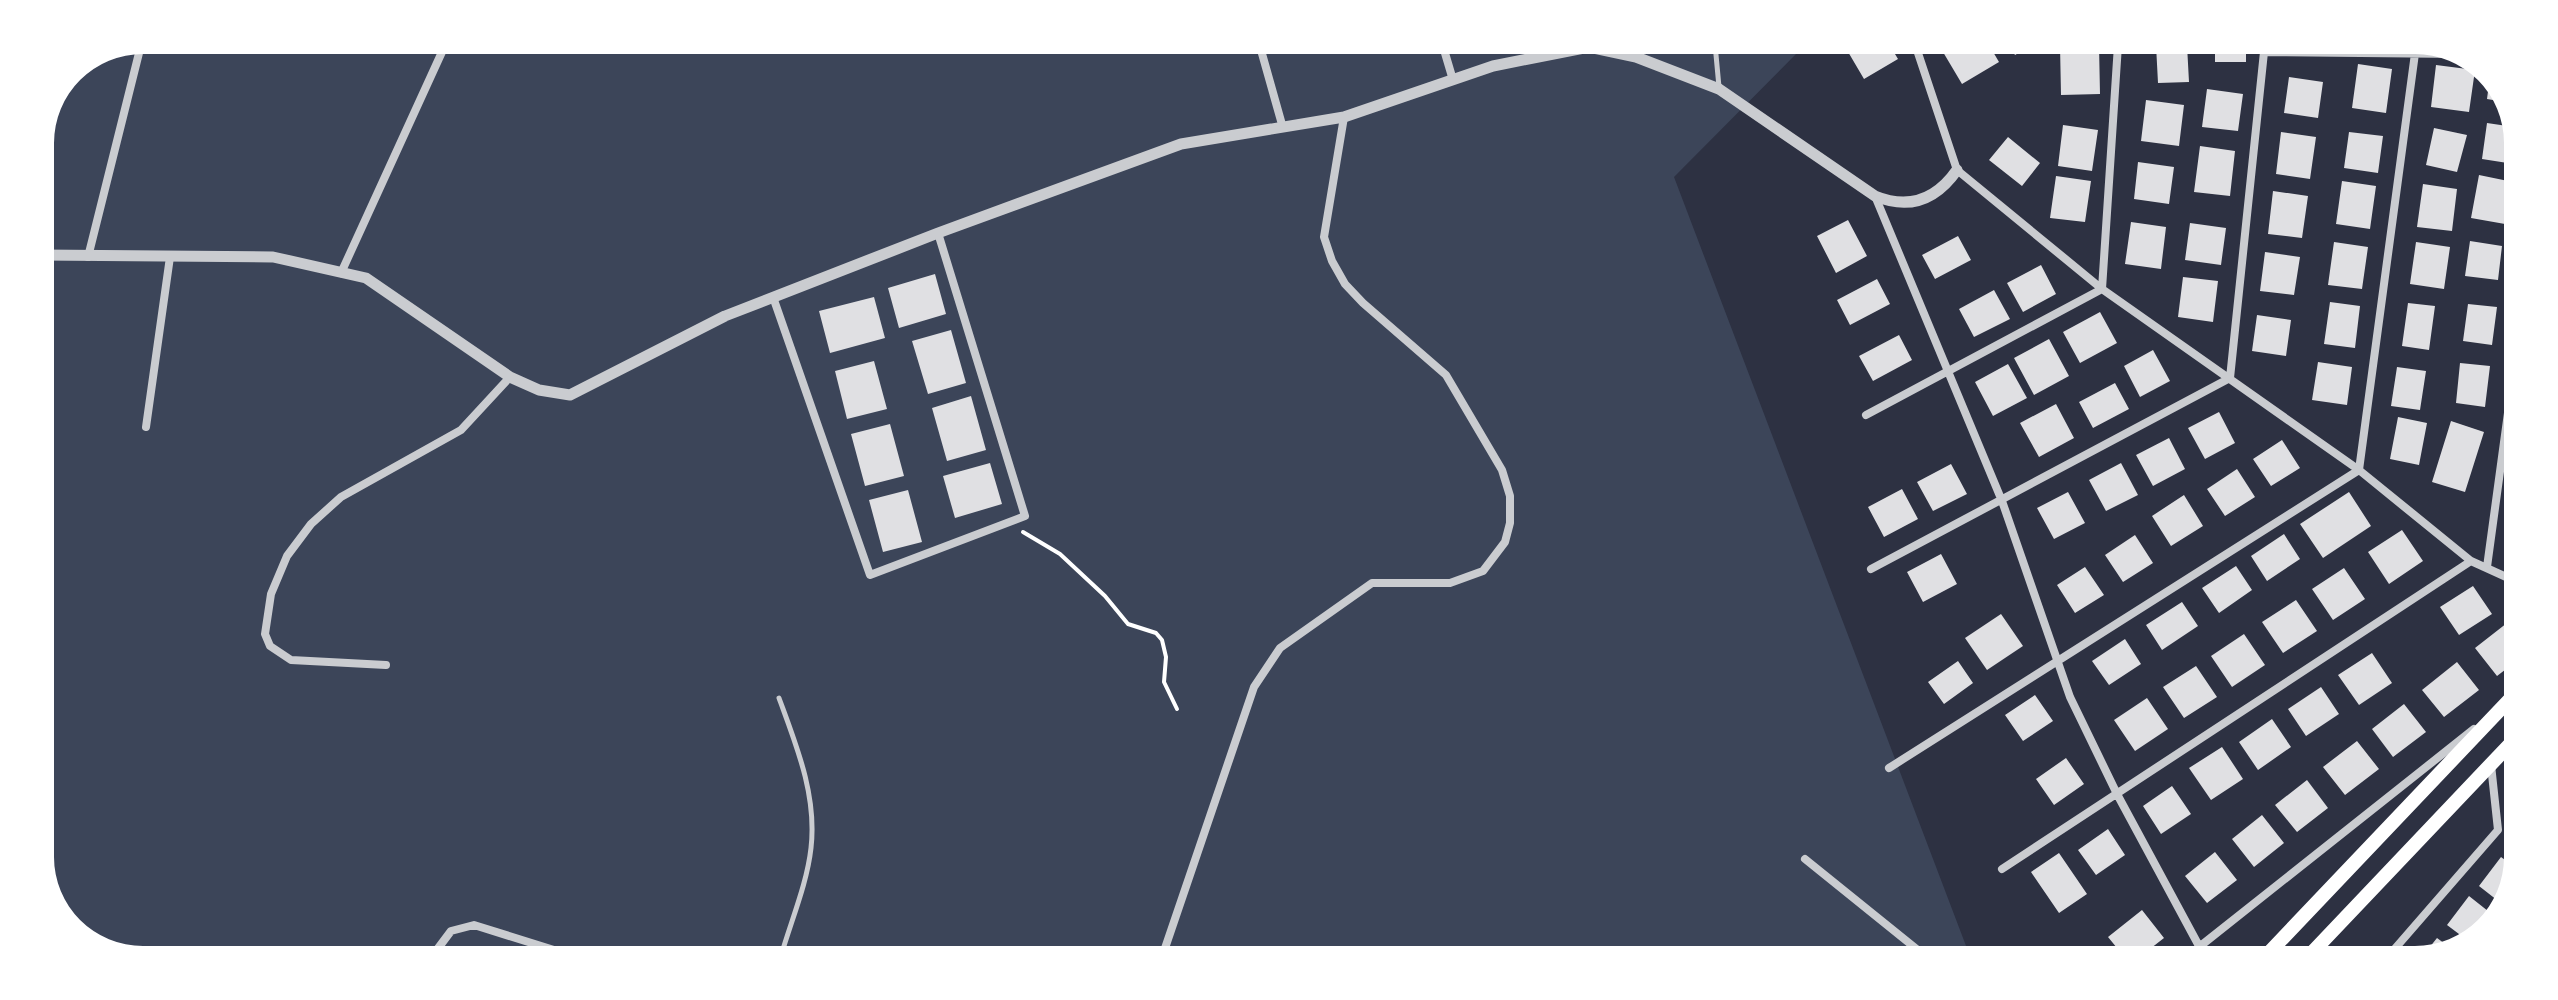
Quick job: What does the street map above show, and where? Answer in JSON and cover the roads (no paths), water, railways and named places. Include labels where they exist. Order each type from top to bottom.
[{"type":"main road","points":[[2275,946],[2504,705]]},
{"type":"main road","points":[[2318,946],[2504,751]]},
{"type":"street","points":[[341,273],[441,54]]},
{"type":"street","points":[[1262,54],[1283,128]]},
{"type":"street","points":[[1445,54],[1453,80]]},
{"type":"street","points":[[54,256],[273,257],[366,278],[510,377],[539,390],[570,395],[725,316],[938,233],[1181,144],[1344,117],[1493,66],[1548,54]]},
{"type":"street","points":[[1624,54],[1719,89],[1875,196],[1893,204],[1912,203],[1946,185],[1957,170]]},
{"type":"street","points":[[1920,54],[1957,170],[2102,289],[2359,470],[2471,561],[2504,576]]},
{"type":"street","points":[[2102,289],[2117,54]]},
{"type":"street","points":[[2230,378],[2263,54]]},
{"type":"street","points":[[2359,470],[2415,54]]},
{"type":"street","points":[[88,258],[139,55]]},
{"type":"street","points":[[1166,946],[1254,687],[1280,648],[1372,583],[1450,583],[1483,571],[1505,542],[1510,523],[1510,496],[1502,470],[1446,375],[1363,303],[1345,284],[1332,261],[1324,237],[1344,117]]},
{"type":"street","points":[[1875,196],[2002,501],[2070,697],[2197,946]]},
{"type":"street","points":[[773,297],[870,575],[1007,523],[1025,516],[938,233]]},
{"type":"street","points":[[146,427],[170,257]]},
{"type":"street","points":[[1866,415],[1948,374],[2102,289]]},
{"type":"street","points":[[386,665],[291,660],[270,646],[265,634],[271,594],[287,556],[311,524],[341,497],[461,430],[510,377]]},
{"type":"street","points":[[1871,569],[2230,378]]},
{"type":"street","points":[[2487,567],[2504,442]]},
{"type":"street","points":[[1889,768],[2359,470]]},
{"type":"street","points":[[2002,869],[2471,561]]},
{"type":"street","points":[[2201,946],[2504,704]]},
{"type":"street","points":[[2397,946],[2498,830],[2491,765]]},
{"type":"street","points":[[1805,859],[1913,946]]},
{"type":"street","points":[[440,946],[451,931],[474,925],[541,946]]},
{"type":"lane","points":[[1716,54],[1719,89]]},
{"type":"lane","points":[[779,698],[802,761],[812,808],[811,850],[784,946]]}]
